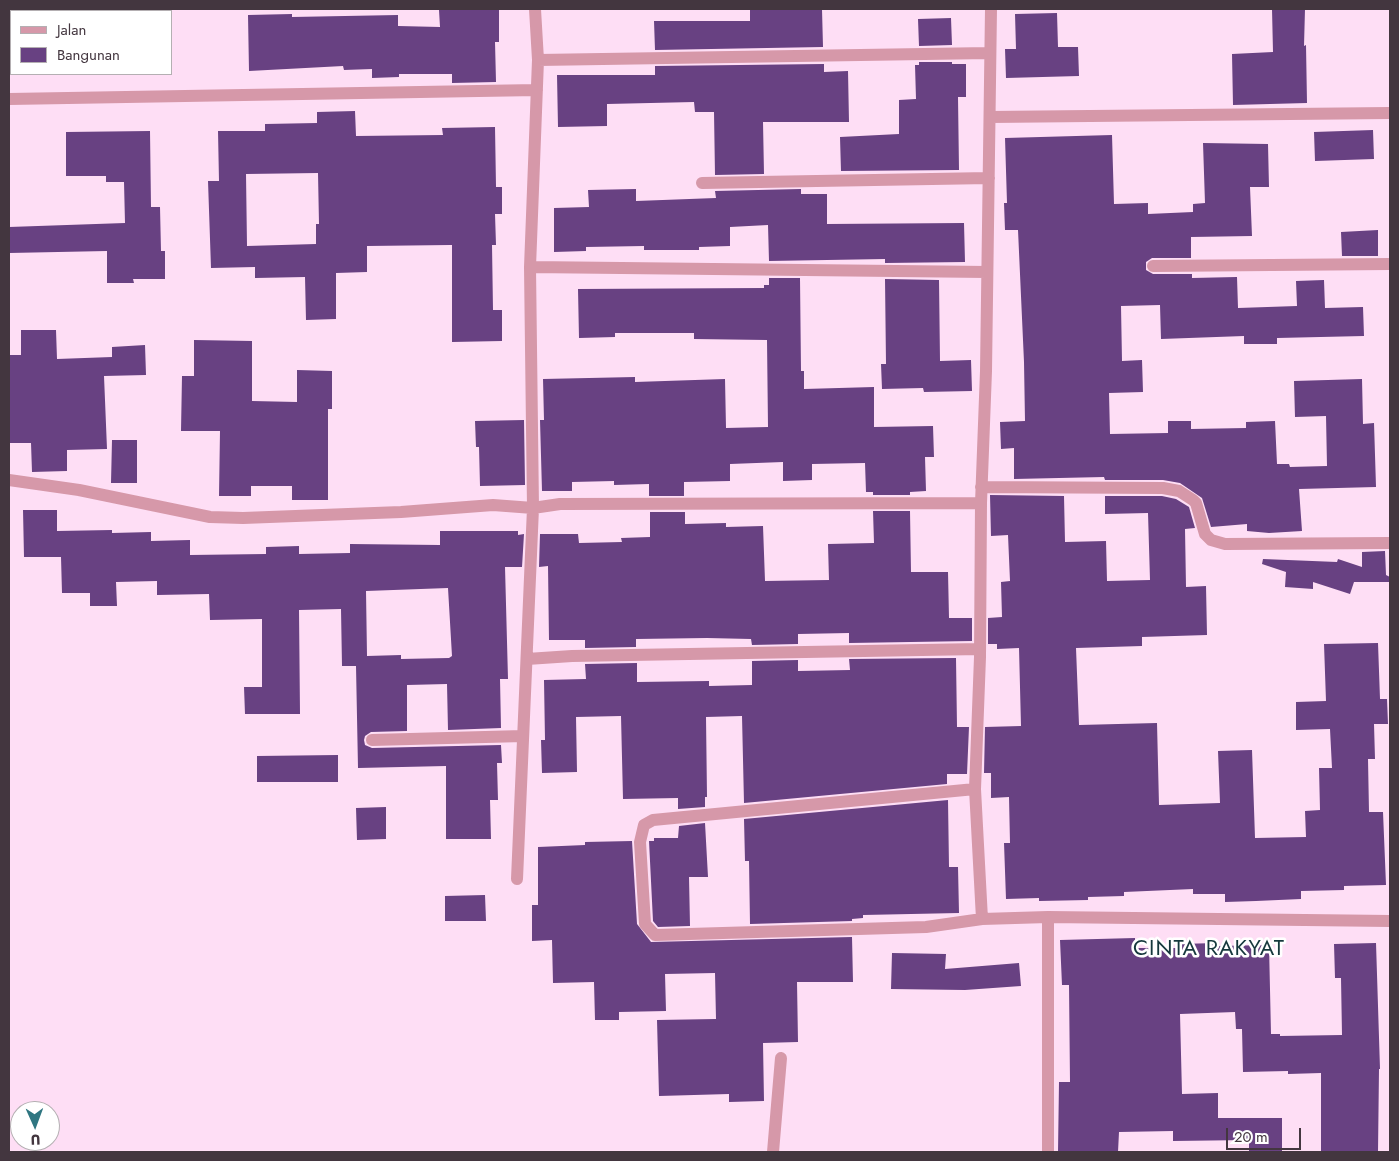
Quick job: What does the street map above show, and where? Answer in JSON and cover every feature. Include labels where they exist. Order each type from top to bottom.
[{"type":"street","points":[[516,879],[534,508],[530,267],[538,60],[535,9]]},
{"type":"street","points":[[982,919],[975,789],[980,649],[981,487],[986,371],[991,9]]},
{"type":"street","points":[[538,60],[990,53]]},
{"type":"street","points":[[9,99],[537,90]]},
{"type":"street","points":[[990,117],[1390,113]]},
{"type":"street","points":[[702,183],[989,178]]},
{"type":"street","points":[[1153,266],[1390,264]]},
{"type":"street","points":[[530,267],[987,272]]},
{"type":"street","points":[[9,480],[79,490],[210,517],[243,518],[401,512],[493,505],[534,508],[560,504],[981,503]]},
{"type":"street","points":[[981,487],[1163,488],[1179,491],[1193,500],[1196,503],[1205,534],[1211,540],[1225,544],[1390,543]]},
{"type":"street","points":[[527,660],[582,656],[980,649]]},
{"type":"street","points":[[372,740],[523,736]]},
{"type":"street","points":[[975,789],[653,820],[644,826],[640,842],[645,924],[655,935],[926,926],[982,919],[1048,917],[1390,921]]},
{"type":"street","points":[[1048,917],[1048,1152]]},
{"type":"street","points":[[773,1152],[780,1058]]},
{"type":"building","points":[[499,9],[499,42],[495,42],[496,82],[452,83],[452,74],[399,74],[399,77],[372,78],[372,69],[344,70],[343,66],[249,71],[248,15],[292,14],[292,17],[398,15],[398,26],[440,27],[439,10]]},
{"type":"building","points":[[750,9],[822,9],[823,47],[655,50],[654,21],[750,21]]},
{"type":"building","points":[[1272,9],[1305,9],[1304,46],[1306,45],[1307,103],[1233,105],[1232,54],[1273,52]]},
{"type":"building","points":[[1057,13],[1058,47],[1078,47],[1079,76],[1006,78],[1005,49],[1016,49],[1015,14]]},
{"type":"building","points":[[951,18],[952,45],[919,46],[918,19]]},
{"type":"building","points":[[919,62],[966,64],[966,97],[958,97],[959,170],[841,171],[840,137],[899,134],[899,100],[916,99],[915,65],[919,65]]},
{"type":"building","points":[[824,64],[824,72],[848,71],[849,122],[763,122],[764,174],[715,175],[714,112],[695,112],[694,102],[607,104],[607,126],[558,127],[557,75],[655,75],[655,66]]},
{"type":"building","points":[[355,111],[356,136],[443,135],[442,128],[495,127],[496,187],[502,187],[502,214],[495,214],[496,245],[492,245],[493,310],[502,310],[502,341],[452,342],[452,245],[367,246],[367,272],[336,273],[336,319],[306,320],[305,277],[255,278],[255,267],[211,268],[208,181],[219,181],[218,131],[265,131],[265,124],[317,123],[317,112]],"holes":[[[318,173],[319,224],[316,224],[316,244],[247,246],[246,174]]]},
{"type":"building","points":[[1373,130],[1374,159],[1315,161],[1314,132]]},
{"type":"building","points":[[150,131],[151,207],[160,207],[161,251],[165,251],[165,279],[133,279],[134,283],[107,283],[107,251],[9,253],[9,227],[125,223],[124,182],[106,182],[106,176],[66,176],[66,132]]},
{"type":"building","points":[[1112,135],[1114,204],[1148,203],[1148,214],[1193,212],[1193,204],[1205,203],[1203,143],[1268,144],[1269,187],[1250,187],[1252,236],[1191,237],[1191,258],[1152,258],[1146,262],[1146,270],[1153,274],[1192,274],[1192,278],[1237,277],[1238,308],[1297,306],[1296,281],[1324,280],[1325,308],[1363,307],[1364,336],[1277,338],[1277,344],[1244,344],[1244,336],[1161,339],[1160,305],[1121,306],[1122,361],[1142,360],[1143,392],[1109,393],[1110,434],[1168,433],[1168,421],[1191,421],[1191,429],[1246,428],[1246,422],[1275,421],[1277,464],[1289,464],[1290,467],[1327,466],[1326,416],[1295,417],[1294,381],[1362,379],[1363,424],[1374,423],[1376,487],[1299,489],[1302,531],[1269,533],[1247,531],[1247,524],[1211,527],[1202,498],[1180,483],[1163,480],[1105,480],[1104,477],[1014,479],[1014,448],[1001,449],[1000,422],[1025,421],[1024,362],[1018,230],[1005,230],[1004,203],[1007,203],[1005,138]]},
{"type":"building","points":[[636,189],[636,201],[716,198],[715,191],[801,189],[801,194],[827,194],[827,224],[964,223],[965,262],[885,263],[885,259],[769,261],[768,225],[730,227],[730,246],[699,247],[699,250],[644,250],[644,246],[586,247],[586,251],[554,252],[554,208],[589,207],[588,190]]},
{"type":"building","points":[[1378,230],[1378,256],[1342,256],[1341,232]]},
{"type":"building","points":[[769,278],[800,278],[801,371],[804,371],[804,389],[874,387],[874,427],[933,426],[934,457],[925,457],[926,491],[910,492],[910,495],[873,495],[873,492],[866,492],[865,463],[812,464],[812,480],[783,481],[783,462],[730,464],[730,481],[684,482],[684,496],[649,496],[649,484],[614,485],[614,481],[572,482],[572,491],[542,491],[540,420],[544,420],[543,379],[635,377],[635,382],[725,379],[726,428],[768,427],[767,340],[694,339],[694,333],[615,333],[615,337],[579,338],[578,289],[764,288],[764,285],[769,285]]},
{"type":"building","points":[[885,279],[939,280],[940,361],[971,360],[972,391],[924,392],[923,388],[882,389],[881,364],[886,364]]},
{"type":"building","points":[[21,330],[56,330],[57,359],[112,357],[112,347],[145,345],[146,375],[104,376],[107,449],[67,450],[67,471],[32,472],[31,443],[9,443],[9,355],[21,355]]},
{"type":"building","points":[[194,340],[252,341],[252,401],[297,402],[297,370],[332,371],[332,409],[328,409],[328,500],[292,500],[292,486],[251,486],[251,496],[219,496],[220,431],[181,431],[182,376],[194,376]]},
{"type":"building","points":[[524,420],[525,485],[480,486],[479,447],[476,447],[475,421]]},
{"type":"building","points":[[112,440],[137,440],[137,483],[111,483]]},
{"type":"building","points":[[990,495],[1064,496],[1065,542],[1106,541],[1107,581],[1150,580],[1148,513],[1105,514],[1105,496],[1162,496],[1176,499],[1189,507],[1195,528],[1185,529],[1186,587],[1206,586],[1207,635],[1142,637],[1142,646],[1076,648],[1079,725],[1157,723],[1159,805],[1220,803],[1218,751],[1252,750],[1255,838],[1306,837],[1305,811],[1320,810],[1319,768],[1332,768],[1330,729],[1296,730],[1296,702],[1326,701],[1324,644],[1378,643],[1380,699],[1387,699],[1388,724],[1374,724],[1375,759],[1368,759],[1369,812],[1383,812],[1386,885],[1344,886],[1344,890],[1301,891],[1301,899],[1256,901],[1225,902],[1225,894],[1193,894],[1193,889],[1124,892],[1124,896],[1088,897],[1088,900],[1039,901],[1039,898],[1006,899],[1004,843],[1010,843],[1009,797],[991,798],[991,773],[984,773],[985,727],[1021,726],[1019,648],[997,649],[997,644],[988,644],[988,618],[1002,617],[1001,582],[1010,581],[1008,535],[991,536]]},
{"type":"building","points":[[23,510],[57,510],[57,531],[112,530],[112,533],[151,532],[151,541],[190,540],[190,555],[266,554],[266,547],[299,546],[299,554],[350,553],[350,544],[440,545],[440,531],[518,531],[518,535],[524,534],[522,567],[505,567],[508,679],[500,679],[501,728],[448,730],[447,684],[407,685],[407,731],[371,732],[365,736],[364,740],[365,745],[372,748],[501,745],[502,763],[497,763],[498,800],[490,800],[491,839],[446,839],[446,766],[358,768],[356,666],[342,666],[341,609],[299,610],[300,714],[245,714],[244,687],[262,687],[262,619],[210,620],[209,594],[157,595],[157,581],[116,582],[117,606],[90,606],[90,593],[62,593],[61,557],[24,557]],"holes":[[[448,588],[452,656],[449,658],[401,659],[401,655],[367,656],[366,591]]]},
{"type":"building","points":[[873,511],[910,511],[911,572],[948,572],[949,618],[972,618],[972,641],[849,643],[849,633],[798,634],[798,644],[752,645],[751,639],[636,639],[636,647],[585,648],[585,640],[549,640],[548,566],[539,567],[540,534],[578,534],[579,543],[622,542],[621,538],[650,537],[650,512],[685,512],[685,524],[726,523],[726,527],[763,526],[765,581],[829,580],[828,544],[874,543]]},
{"type":"building","points":[[1385,551],[1386,575],[1390,577],[1390,582],[1354,582],[1350,594],[1313,582],[1313,589],[1285,587],[1286,572],[1262,564],[1263,559],[1337,562],[1338,559],[1362,567],[1362,552]]},
{"type":"building","points":[[956,658],[957,727],[969,727],[967,774],[947,774],[947,784],[744,803],[742,716],[706,717],[707,797],[705,797],[705,807],[678,809],[678,798],[623,799],[621,716],[576,717],[577,772],[542,773],[541,740],[545,740],[544,680],[586,679],[585,664],[637,663],[637,682],[709,681],[709,686],[752,685],[752,661],[798,660],[798,671],[850,670],[849,659]]},
{"type":"building","points":[[338,755],[338,782],[257,782],[257,756]]},
{"type":"building","points":[[948,800],[949,867],[958,867],[959,913],[863,915],[863,918],[852,919],[852,921],[750,924],[749,861],[745,861],[744,819]]},
{"type":"building","points":[[386,807],[386,839],[357,840],[356,808]]},
{"type":"building","points":[[705,823],[708,877],[689,877],[690,926],[658,927],[653,921],[649,841],[654,841],[654,838],[678,838],[679,826]]},
{"type":"building","points":[[632,841],[637,924],[651,942],[852,937],[853,982],[797,982],[798,1042],[763,1043],[764,1101],[729,1102],[729,1094],[659,1096],[657,1020],[716,1019],[715,973],[665,974],[666,1011],[619,1012],[619,1020],[595,1020],[594,982],[553,983],[552,940],[532,941],[532,905],[538,905],[538,847],[585,845],[585,842]]},
{"type":"building","points":[[485,895],[486,921],[445,921],[445,896]]},
{"type":"building","points":[[1135,938],[1135,948],[1179,948],[1179,944],[1217,943],[1217,946],[1269,945],[1271,1034],[1280,1034],[1280,1036],[1342,1035],[1341,978],[1335,978],[1334,944],[1376,943],[1380,1069],[1378,1152],[1321,1152],[1321,1073],[1288,1074],[1288,1071],[1243,1072],[1242,1029],[1236,1029],[1235,1012],[1180,1014],[1182,1094],[1218,1093],[1218,1118],[1282,1118],[1282,1152],[1249,1152],[1249,1140],[1173,1141],[1173,1131],[1119,1132],[1118,1152],[1058,1152],[1059,1082],[1070,1082],[1069,985],[1062,985],[1060,940]]},
{"type":"building","points":[[892,953],[946,954],[945,969],[1019,963],[1021,986],[965,990],[891,989]]},
{"type":"district","name":"CINTA RAKYAT","points":[[1209,950]]}]
